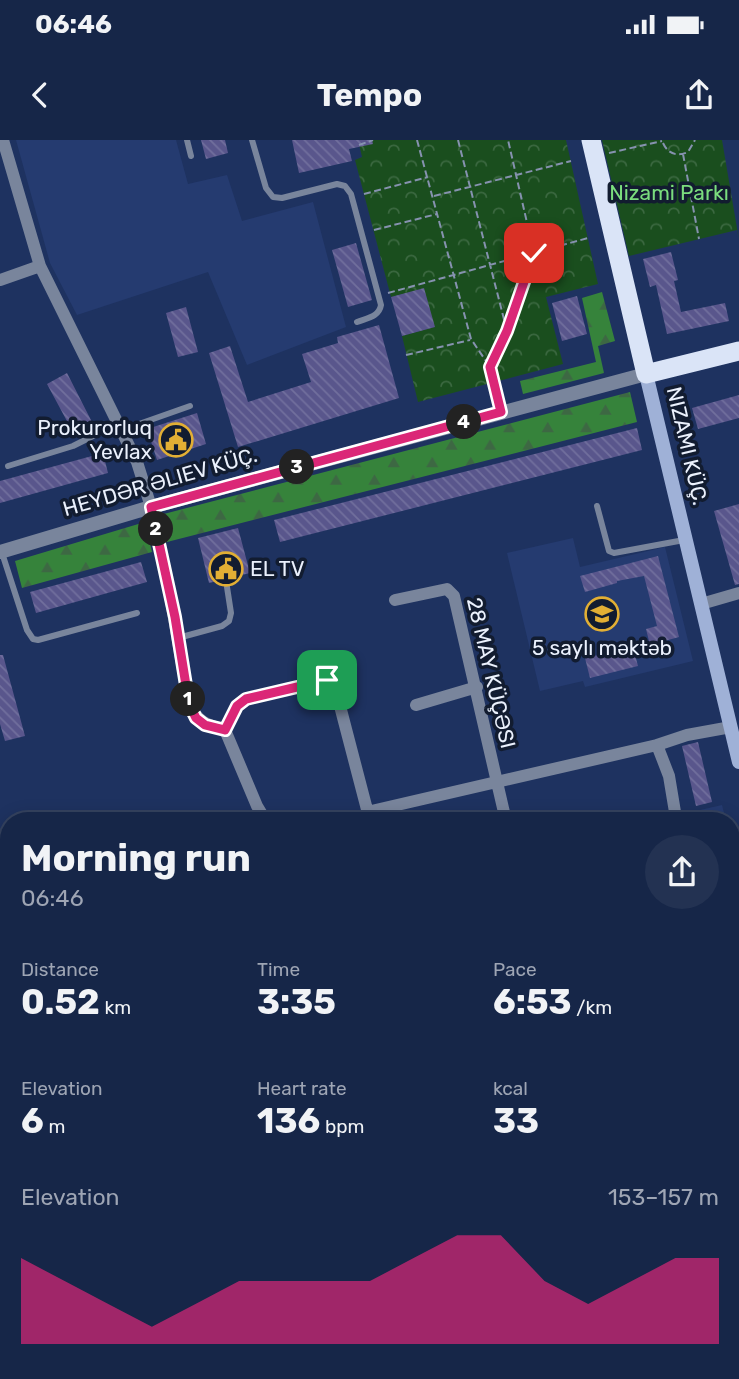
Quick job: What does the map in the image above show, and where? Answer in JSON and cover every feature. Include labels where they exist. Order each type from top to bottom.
[{"type":"highway","name":"NIZAMI KÜÇ.","points":[[598,147],[646,374]]},
{"type":"highway","name":"HEYDƏR ƏLIEV KÜÇ.","points":[[646,374],[739,351]]},
{"type":"main road","name":"NIZAMI KÜÇ.","points":[[646,374],[739,762]]},
{"type":"street","points":[[3,140],[40,266],[121,426],[151,507],[189,704],[196,718],[205,725],[225,730]]},
{"type":"street","points":[[0,280],[40,266]]},
{"type":"street","name":"HEYDƏR ƏLIEV KÜÇ.","points":[[1,552],[151,507],[646,374]]},
{"type":"street","name":"28 MAY KÜÇƏSI","points":[[395,600],[447,589],[452,592],[477,687],[504,812]]},
{"type":"street","points":[[701,604],[739,593]]},
{"type":"street","points":[[261,812],[225,730],[237,706],[246,699],[327,680],[334,683],[368,812]]},
{"type":"street","points":[[416,705],[477,687]]},
{"type":"street","points":[[383,812],[497,780],[730,727]]},
{"type":"street","points":[[657,745],[669,776],[674,812]]},
{"type":"lane","points":[[187,140],[191,156]]},
{"type":"lane","points":[[252,140],[266,188],[272,197],[282,198],[337,184],[345,187],[351,194],[381,305],[376,316],[357,322]]},
{"type":"lane","points":[[8,466],[73,446],[121,426],[190,406]]},
{"type":"lane","points":[[597,506],[606,547],[614,553],[686,540]]},
{"type":"lane","points":[[1,552],[27,630],[33,639],[38,640],[137,613]]},
{"type":"lane","points":[[178,638],[222,626],[229,621],[231,613],[227,587]]},
{"type":"path","points":[[359,145],[373,140]]},
{"type":"path","points":[[417,140],[471,339],[490,367],[501,412]]},
{"type":"path","points":[[458,140],[507,331]]},
{"type":"path","points":[[490,367],[507,331],[534,253],[508,140]]},
{"type":"path","points":[[598,147],[662,140],[667,150],[682,154],[691,148],[695,140]]},
{"type":"path","points":[[682,154],[699,239]]},
{"type":"path","points":[[433,196],[571,161]]},
{"type":"path","points":[[364,194],[428,177]]},
{"type":"path","points":[[374,230],[438,214]]},
{"type":"path","points":[[383,295],[588,238]]},
{"type":"path","points":[[406,355],[471,339]]},
{"type":"shaded area","points":[[16,140],[176,140],[188,184],[227,175],[242,221],[313,202],[346,327],[247,365],[208,272],[77,315],[50,263]]},
{"type":"shaded area","name":"5 saylı məktəb","points":[[573,538],[580,567],[665,547],[693,661],[585,687],[583,681],[540,691],[507,553]]},
{"type":"shaded area","points":[[722,805],[724,812],[691,812]]},
{"type":"green space","points":[[358,140],[566,140],[598,284],[546,297],[563,364],[418,402],[402,336],[434,327],[424,289],[391,297],[355,160],[362,157]]},
{"type":"green space","name":"Nizami Parkı","points":[[602,140],[722,140],[739,240],[737,230],[629,256]]},
{"type":"green space","points":[[602,292],[615,341],[598,346],[604,373],[523,394],[520,381],[596,362],[582,298]]},
{"type":"green space","points":[[630,392],[637,422],[167,542],[160,515]]},
{"type":"green space","points":[[145,522],[152,552],[22,588],[15,561]]},
{"type":"building","points":[[201,140],[225,140],[228,153],[206,159]]},
{"type":"building","points":[[292,140],[372,140],[373,144],[349,149],[352,161],[299,173]]},
{"type":"building","points":[[356,243],[372,300],[348,307],[332,250]]},
{"type":"building","points":[[671,252],[678,280],[674,281],[681,312],[725,303],[729,321],[667,334],[656,285],[650,287],[643,259]]},
{"type":"building","points":[[424,288],[435,327],[402,336],[391,297]]},
{"type":"building","points":[[577,296],[587,334],[562,341],[552,303]]},
{"type":"building","points":[[186,307],[198,352],[178,357],[166,313]]},
{"type":"building","points":[[379,325],[399,398],[238,447],[209,353],[230,346],[248,402],[311,382],[302,354],[338,343],[337,337]]},
{"type":"building","points":[[67,373],[94,426],[75,436],[47,384]]},
{"type":"building","points":[[739,395],[739,418],[698,429],[692,408]]},
{"type":"building","points":[[197,413],[206,444],[157,460],[147,429]]},
{"type":"building","points":[[637,428],[642,450],[280,542],[274,520]]},
{"type":"building","points":[[103,453],[108,473],[0,503],[0,481]]},
{"type":"building","points":[[739,504],[739,584],[735,585],[714,511]]},
{"type":"building","points":[[238,528],[250,573],[209,583],[198,538]]},
{"type":"building","points":[[658,556],[679,637],[650,645],[646,629],[657,626],[644,576],[617,581],[585,592],[580,576]]},
{"type":"building","points":[[141,562],[147,582],[36,613],[30,592]]},
{"type":"building","points":[[633,647],[638,666],[590,678],[585,658]]},
{"type":"building","points":[[0,655],[3,655],[25,736],[5,741],[0,724]]},
{"type":"building","points":[[698,742],[712,802],[696,806],[682,746]]},
{"type":"place","name":"Prokurorluq Yevlax","points":[[176,440]]},
{"type":"place","name":"EL TV","points":[[226,569]]},
{"type":"place","name":"5 saylı məktəb","points":[[602,614]]},
{"type":"route","points":[[327,680],[246,699],[237,706],[225,730],[205,725],[196,718],[189,704],[175,617],[151,507],[501,412],[490,367],[507,331],[534,253]]}]
